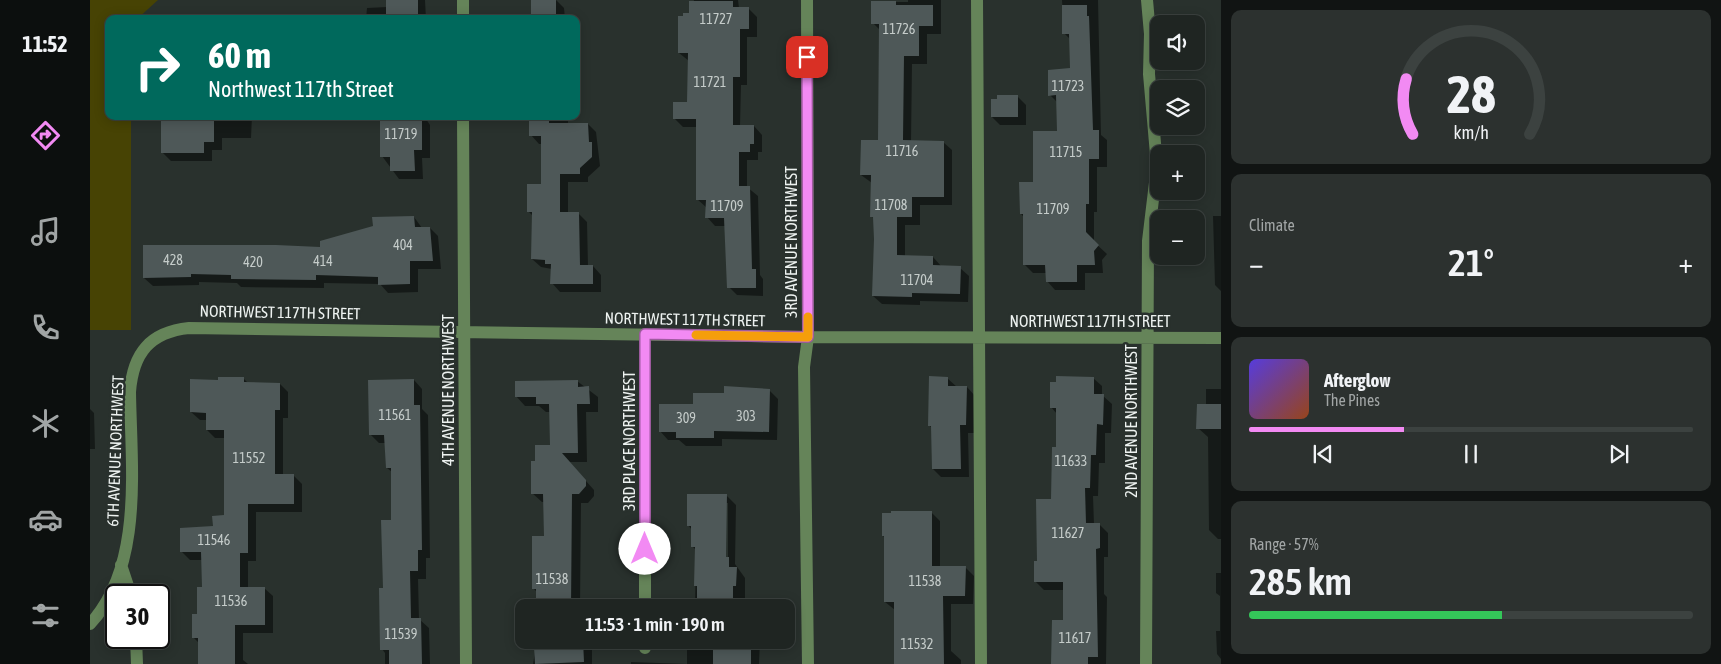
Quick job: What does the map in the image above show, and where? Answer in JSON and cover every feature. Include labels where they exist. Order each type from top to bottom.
[{"type":"street","points":[[463,0],[463,15]]},
{"type":"street","name":"3RD AVENUE NORTHWEST","points":[[807,0],[808,337],[804,367],[808,664]]},
{"type":"street","points":[[977,0],[981,337],[981,664]]},
{"type":"street","name":"2ND AVENUE NORTHWEST","points":[[1146,664],[1148,241],[1157,166],[1148,74],[1150,34],[1147,0]]},
{"type":"street","name":"4TH AVENUE NORTHWEST","points":[[463,120],[466,664]]},
{"type":"street","name":"NORTHWEST 117TH STREET","points":[[152,342],[164,333],[190,328],[808,337],[1221,338]]},
{"type":"street","name":"3RD PLACE NORTHWEST","points":[[645,334],[645,599]]},
{"type":"street","name":"6TH AVENUE NORTHWEST","points":[[127,584],[121,565],[129,529],[132,378],[138,358],[152,342]]},
{"type":"street","points":[[90,624],[111,595],[121,565]]},
{"type":"street","points":[[136,649],[137,664]]},
{"type":"shaded area","points":[[90,0],[158,0],[141,15],[105,15],[105,120],[131,120],[131,330],[90,330]]},
{"type":"building","points":[[386,0],[418,0],[418,15],[386,15]]},
{"type":"building","points":[[531,0],[556,0],[556,15],[531,15]]},
{"type":"building","points":[[689,1],[733,1],[733,7],[749,7],[749,29],[740,29],[740,77],[733,77],[733,125],[754,125],[754,144],[750,144],[750,152],[739,152],[739,186],[750,186],[752,269],[756,269],[756,288],[727,288],[724,218],[705,218],[706,200],[696,200],[696,119],[673,119],[673,102],[687,102],[688,53],[678,53],[678,16],[683,16],[683,13],[689,13]]},
{"type":"building","points":[[871,1],[896,1],[896,5],[933,5],[933,26],[919,26],[919,56],[904,56],[903,140],[944,141],[944,197],[912,197],[912,217],[897,217],[897,255],[933,256],[933,265],[961,266],[960,294],[912,293],[912,297],[872,296],[874,239],[873,217],[870,217],[871,175],[860,175],[861,140],[878,140],[879,24],[871,24]]},
{"type":"building","points":[[1062,5],[1087,5],[1087,16],[1089,16],[1093,130],[1099,130],[1099,159],[1089,159],[1089,204],[1086,204],[1086,232],[1099,245],[1094,251],[1095,265],[1077,265],[1077,282],[1046,282],[1045,265],[1023,265],[1023,214],[1020,214],[1019,182],[1033,182],[1033,131],[1057,131],[1056,95],[1048,96],[1048,70],[1070,68],[1069,34],[1062,34]]},
{"type":"building","points":[[997,95],[1018,95],[1018,117],[991,117],[991,99],[997,99]]},
{"type":"building","points":[[161,120],[214,120],[214,142],[204,142],[204,153],[161,153]]},
{"type":"building","points":[[380,120],[422,120],[422,150],[414,150],[415,171],[390,171],[390,157],[380,157]]},
{"type":"building","points":[[529,120],[549,120],[549,123],[588,123],[589,142],[592,142],[592,157],[580,168],[580,174],[560,174],[560,212],[579,212],[580,265],[593,265],[593,284],[550,284],[551,264],[545,264],[545,260],[531,259],[532,212],[527,212],[527,184],[541,184],[541,136],[529,136]]},
{"type":"building","points":[[414,216],[415,227],[430,227],[433,261],[410,261],[410,284],[378,285],[378,277],[316,275],[316,280],[231,279],[231,275],[191,274],[191,277],[143,278],[143,245],[276,245],[320,247],[320,241],[373,226],[372,217]]},
{"type":"building","points":[[929,376],[948,377],[948,386],[967,386],[966,425],[960,425],[961,469],[932,469],[931,426],[928,426]]},
{"type":"building","points":[[1056,376],[1094,377],[1094,394],[1104,394],[1103,425],[1097,424],[1096,455],[1091,455],[1090,488],[1085,488],[1086,523],[1100,523],[1100,548],[1096,549],[1098,657],[1088,657],[1088,664],[1051,664],[1052,620],[1063,620],[1063,582],[1034,582],[1034,561],[1037,561],[1036,499],[1051,499],[1052,447],[1056,447],[1056,408],[1050,408],[1050,382],[1056,382]]},
{"type":"building","points":[[218,377],[244,377],[244,382],[280,383],[280,410],[275,410],[275,474],[294,474],[294,504],[248,504],[248,553],[240,553],[240,587],[265,587],[265,625],[235,625],[235,664],[198,664],[198,638],[192,638],[192,614],[197,614],[197,587],[202,587],[201,552],[180,552],[180,528],[213,526],[212,516],[224,515],[224,430],[206,430],[206,413],[190,412],[190,379],[218,380]]},
{"type":"building","points":[[414,379],[414,405],[420,405],[422,550],[418,550],[418,571],[410,571],[411,618],[421,618],[422,664],[389,664],[389,650],[380,650],[379,588],[383,588],[381,520],[391,520],[391,468],[386,468],[384,435],[369,435],[368,380]]},
{"type":"building","points":[[578,380],[578,387],[589,386],[590,404],[577,404],[578,453],[562,453],[586,480],[586,486],[579,494],[572,494],[571,599],[536,599],[536,589],[532,589],[532,536],[544,536],[543,494],[531,494],[531,461],[535,461],[535,445],[550,445],[549,404],[536,404],[536,397],[515,397],[515,381]]},
{"type":"building","points":[[724,386],[770,389],[769,432],[714,431],[714,438],[676,438],[676,432],[659,432],[659,404],[693,404],[693,393],[724,393]]},
{"type":"building","points":[[1197,404],[1221,404],[1221,429],[1196,429]]},
{"type":"building","points":[[687,494],[727,494],[726,557],[729,557],[729,567],[737,567],[736,586],[733,586],[733,599],[697,599],[697,586],[694,586],[695,547],[691,547],[691,526],[687,526]]},
{"type":"building","points":[[891,511],[932,511],[932,566],[966,566],[965,596],[943,596],[944,664],[894,664],[894,602],[884,602],[884,536],[882,536],[882,513],[891,513]]},
{"type":"building","points":[[534,649],[583,649],[584,662],[535,664]]},
{"type":"building","points":[[713,649],[751,649],[751,664],[713,664]]},
{"type":"slow traffic","points":[[696,335],[808,337],[808,317]]},
{"type":"route","points":[[645,549],[645,334],[808,337],[807,57]]}]
